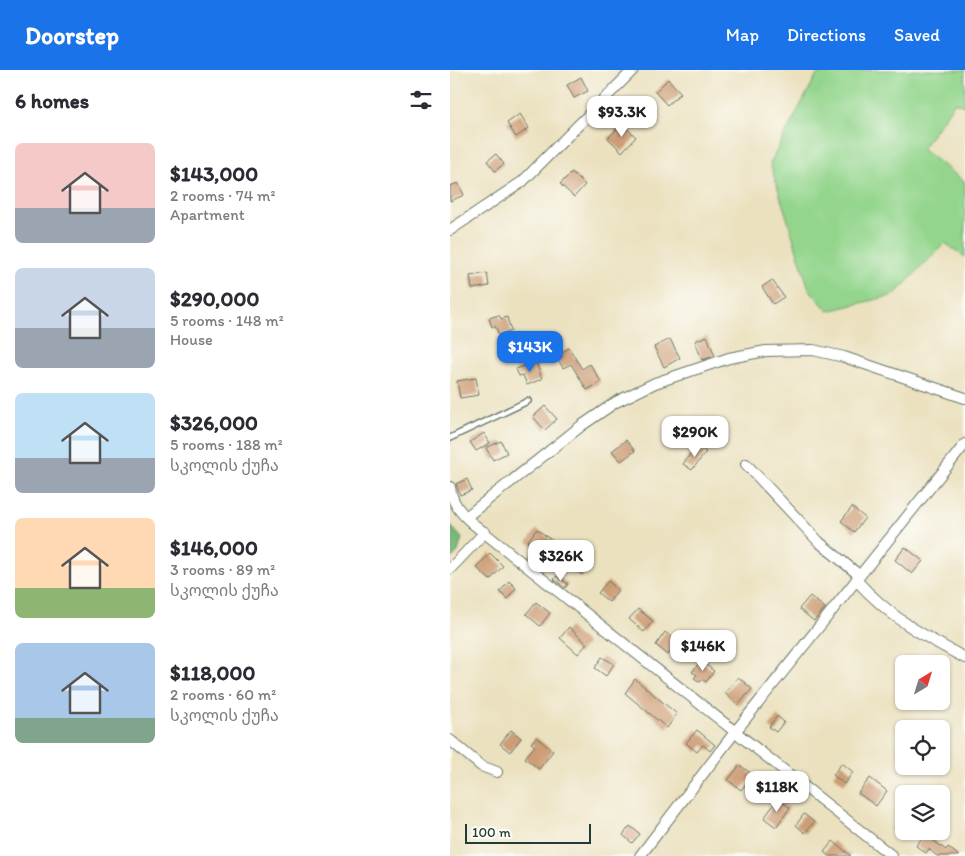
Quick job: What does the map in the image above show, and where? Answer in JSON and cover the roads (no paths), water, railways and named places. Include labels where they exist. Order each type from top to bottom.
[{"type":"street","points":[[450,230],[522,182],[633,70]]},
{"type":"street","points":[[466,517],[581,426],[616,402],[655,383],[700,366],[729,358],[766,351],[813,350],[844,357],[965,398]]},
{"type":"street","points":[[640,856],[735,732],[965,444]]},
{"type":"street","points":[[746,464],[818,542],[858,578],[873,599],[908,627],[965,658]]},
{"type":"street","points":[[450,493],[460,512],[466,517],[892,856]]},
{"type":"street","points":[[450,569],[485,532]]},
{"type":"street","points":[[450,740],[481,766],[497,772]]},
{"type":"lane","points":[[450,438],[528,401]]}]
